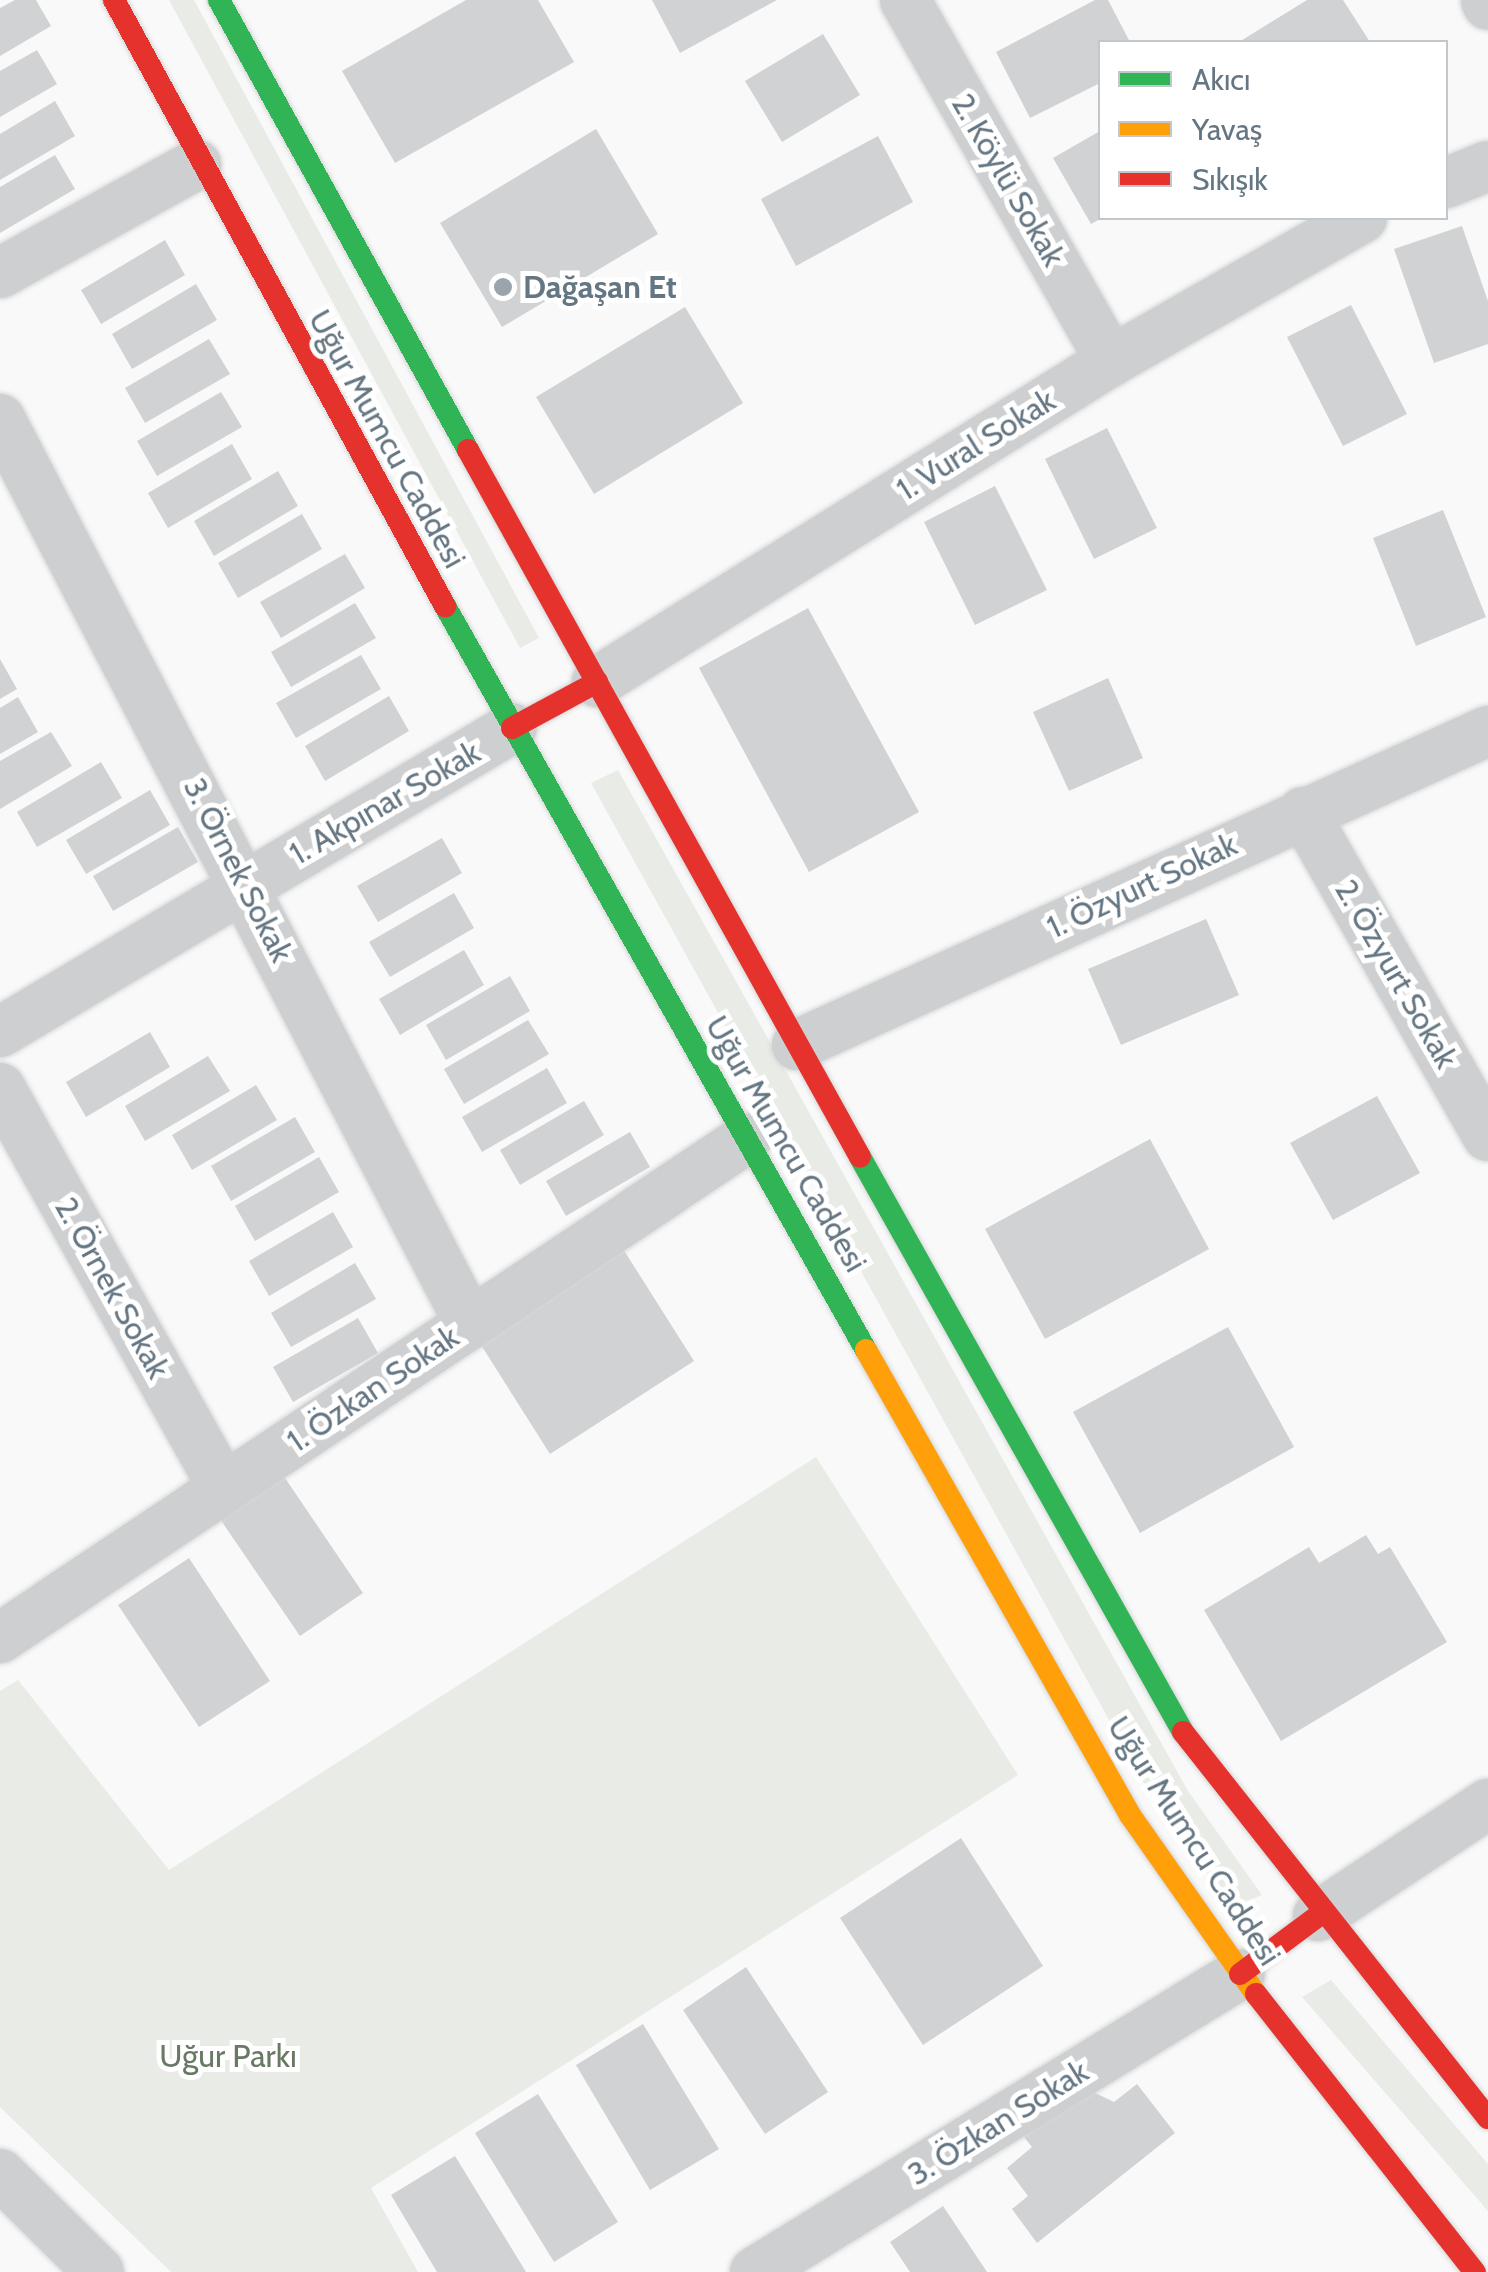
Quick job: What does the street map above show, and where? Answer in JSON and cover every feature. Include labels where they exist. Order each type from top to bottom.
[{"type":"street","name":"Uğur Mumcu Caddesi","points":[[114,0],[196,165],[1130,1815],[1240,1974],[1475,2272]]},
{"type":"street","name":"Uğur Mumcu Caddesi","points":[[220,0],[1138,1661],[1209,1774],[1318,1916],[1488,2118]]},
{"type":"street","name":"2. Köylü Sokak","points":[[904,0],[1112,361]]},
{"type":"street","points":[[0,273],[196,165]]},
{"type":"street","points":[[1448,182],[1488,166]]},
{"type":"street","name":"1. Vural Sokak","points":[[596,682],[1112,361],[1359,220]]},
{"type":"street","name":"3. Örnek Sokak","points":[[0,419],[247,884],[470,1324]]},
{"type":"street","points":[[512,728],[596,682]]},
{"type":"street","name":"1. Akpınar Sokak","points":[[0,1032],[512,728]]},
{"type":"street","name":"1. Özyurt Sokak","points":[[797,1045],[1488,731]]},
{"type":"street","name":"2. Özyurt Sokak","points":[[1303,812],[1488,1136]]},
{"type":"street","name":"2. Örnek Sokak","points":[[0,1088],[224,1488]]},
{"type":"street","name":"1. Özkan Sokak","points":[[0,1638],[746,1140]]},
{"type":"street","points":[[1240,1974],[1318,1916],[1488,1804]]},
{"type":"street","name":"3. Özkan Sokak","points":[[755,2272],[1240,1974]]},
{"type":"street","points":[[0,2174],[100,2272]]},
{"type":"green space","points":[[169,0],[194,0],[539,638],[520,648]]},
{"type":"green space","points":[[618,770],[1188,1791],[1262,1895],[1231,1907],[1150,1794],[591,783]]},
{"type":"green space","name":"Uğur Parkı","points":[[816,1457],[1018,1775],[371,2188],[418,2272],[171,2272],[0,2107],[0,1691],[18,1680],[169,1870]]},
{"type":"green space","points":[[1331,1980],[1488,2164],[1488,2211],[1302,1997]]},
{"type":"building","points":[[15,0],[36,0],[51,26],[0,56],[0,8]]},
{"type":"building","points":[[466,0],[538,0],[574,62],[395,163],[342,71]]},
{"type":"building","points":[[652,0],[777,0],[680,53]]},
{"type":"building","points":[[1095,0],[1108,0],[1129,40],[1098,40],[1098,84],[1030,118],[996,52]]},
{"type":"building","points":[[1307,0],[1343,0],[1369,40],[1242,40]]},
{"type":"building","points":[[823,34],[860,95],[782,142],[745,81]]},
{"type":"building","points":[[37,50],[57,84],[0,117],[0,71]]},
{"type":"building","points":[[55,101],[75,136],[0,180],[0,134]]},
{"type":"building","points":[[596,129],[658,234],[502,327],[440,223]]},
{"type":"building","points":[[1098,132],[1098,220],[1091,224],[1053,158]]},
{"type":"building","points":[[878,136],[913,202],[796,266],[761,199]]},
{"type":"building","points":[[55,155],[75,189],[0,233],[0,187]]},
{"type":"building","points":[[1462,226],[1488,301],[1488,344],[1434,363],[1394,249]]},
{"type":"building","points":[[165,240],[185,275],[101,324],[81,290]]},
{"type":"building","points":[[196,284],[217,320],[132,369],[112,334]]},
{"type":"building","points":[[1351,305],[1407,414],[1343,446],[1287,337]]},
{"type":"building","points":[[685,307],[743,403],[594,494],[536,397]]},
{"type":"building","points":[[209,339],[230,374],[145,423],[125,388]]},
{"type":"building","points":[[221,392],[242,427],[157,476],[137,441]]},
{"type":"building","points":[[1107,428],[1157,528],[1094,559],[1045,459]]},
{"type":"building","points":[[232,444],[252,479],[168,528],[148,493]]},
{"type":"building","points":[[278,471],[298,506],[214,556],[194,521]]},
{"type":"building","points":[[995,486],[1047,590],[975,625],[924,522]]},
{"type":"building","points":[[1443,510],[1486,617],[1416,646],[1373,538]]},
{"type":"building","points":[[302,514],[322,549],[238,598],[218,563]]},
{"type":"building","points":[[345,554],[365,588],[281,638],[260,602]]},
{"type":"building","points":[[355,603],[376,638],[291,687],[271,652]]},
{"type":"building","points":[[808,608],[919,812],[809,872],[699,668]]},
{"type":"building","points":[[361,655],[381,689],[296,738],[276,703]]},
{"type":"building","points":[[0,659],[17,689],[0,699]]},
{"type":"building","points":[[1108,678],[1143,758],[1069,791],[1033,712]]},
{"type":"building","points":[[389,696],[409,731],[325,781],[305,746]]},
{"type":"building","points":[[18,697],[38,732],[0,754],[0,708]]},
{"type":"building","points":[[51,732],[72,766],[0,809],[0,761]]},
{"type":"building","points":[[101,762],[122,798],[37,847],[17,812]]},
{"type":"building","points":[[150,790],[170,825],[86,874],[66,840]]},
{"type":"building","points":[[178,827],[198,862],[113,911],[93,876]]},
{"type":"building","points":[[442,838],[462,873],[378,922],[357,886]]},
{"type":"building","points":[[454,893],[474,928],[390,977],[369,942]]},
{"type":"building","points":[[1206,919],[1239,995],[1121,1045],[1088,969]]},
{"type":"building","points":[[464,950],[484,985],[400,1035],[379,999]]},
{"type":"building","points":[[510,976],[530,1011],[446,1060],[426,1025]]},
{"type":"building","points":[[528,1020],[549,1054],[464,1104],[444,1069]]},
{"type":"building","points":[[150,1032],[170,1067],[86,1117],[66,1082]]},
{"type":"building","points":[[208,1056],[230,1091],[145,1141],[125,1106]]},
{"type":"building","points":[[547,1068],[567,1103],[482,1152],[462,1117]]},
{"type":"building","points":[[256,1085],[277,1120],[192,1170],[172,1135]]},
{"type":"building","points":[[1377,1096],[1420,1173],[1333,1220],[1290,1143]]},
{"type":"building","points":[[584,1101],[604,1135],[520,1185],[500,1150]]},
{"type":"building","points":[[295,1117],[315,1152],[231,1201],[211,1166]]},
{"type":"building","points":[[630,1132],[650,1167],[566,1216],[546,1181]]},
{"type":"building","points":[[1150,1139],[1209,1249],[1045,1339],[985,1229]]},
{"type":"building","points":[[319,1157],[339,1192],[255,1241],[235,1206]]},
{"type":"building","points":[[333,1212],[353,1247],[269,1296],[249,1261]]},
{"type":"building","points":[[618,1241],[694,1361],[550,1454],[474,1334]]},
{"type":"building","points":[[355,1263],[376,1299],[291,1347],[271,1313]]},
{"type":"building","points":[[358,1318],[378,1353],[293,1402],[273,1367]]},
{"type":"building","points":[[1228,1327],[1294,1447],[1140,1533],[1073,1412]]},
{"type":"building","points":[[283,1475],[363,1593],[300,1636],[220,1519]]},
{"type":"building","points":[[1366,1535],[1378,1554],[1390,1547],[1447,1642],[1281,1741],[1204,1610],[1309,1547],[1319,1563]]},
{"type":"building","points":[[189,1558],[270,1681],[199,1727],[118,1605]]},
{"type":"building","points":[[961,1838],[1043,1966],[923,2045],[840,1918]]},
{"type":"building","points":[[746,1967],[828,2092],[765,2134],[683,2010]]},
{"type":"building","points":[[643,2024],[719,2149],[650,2190],[576,2065]]},
{"type":"building","points":[[1137,2084],[1175,2133],[1037,2243],[1012,2209],[1028,2196],[1007,2168],[1032,2147],[1024,2137],[1085,2088],[1114,2102]]},
{"type":"building","points":[[538,2094],[618,2222],[554,2262],[475,2133]]},
{"type":"building","points":[[455,2156],[526,2272],[437,2272],[391,2195]]},
{"type":"building","points":[[943,2206],[987,2272],[910,2272],[890,2242]]},
{"type":"traffic: fast","points":[[219,0],[468,450]]},
{"type":"traffic: fast","points":[[445,606],[866,1350]]},
{"type":"traffic: fast","points":[[860,1157],[1183,1732]]},
{"type":"traffic: slow","points":[[866,1350],[1130,1815],[1256,1994]]},
{"type":"traffic: jam","points":[[114,0],[445,606]]},
{"type":"traffic: jam","points":[[468,450],[860,1157]]},
{"type":"traffic: jam","points":[[512,728],[597,682]]},
{"type":"traffic: jam","points":[[1183,1732],[1488,2118]]},
{"type":"traffic: jam","points":[[1240,1974],[1318,1916]]},
{"type":"traffic: jam","points":[[1256,1994],[1475,2272]]},
{"type":"place","name":"Dağaşan Et","points":[[503,287]]}]
